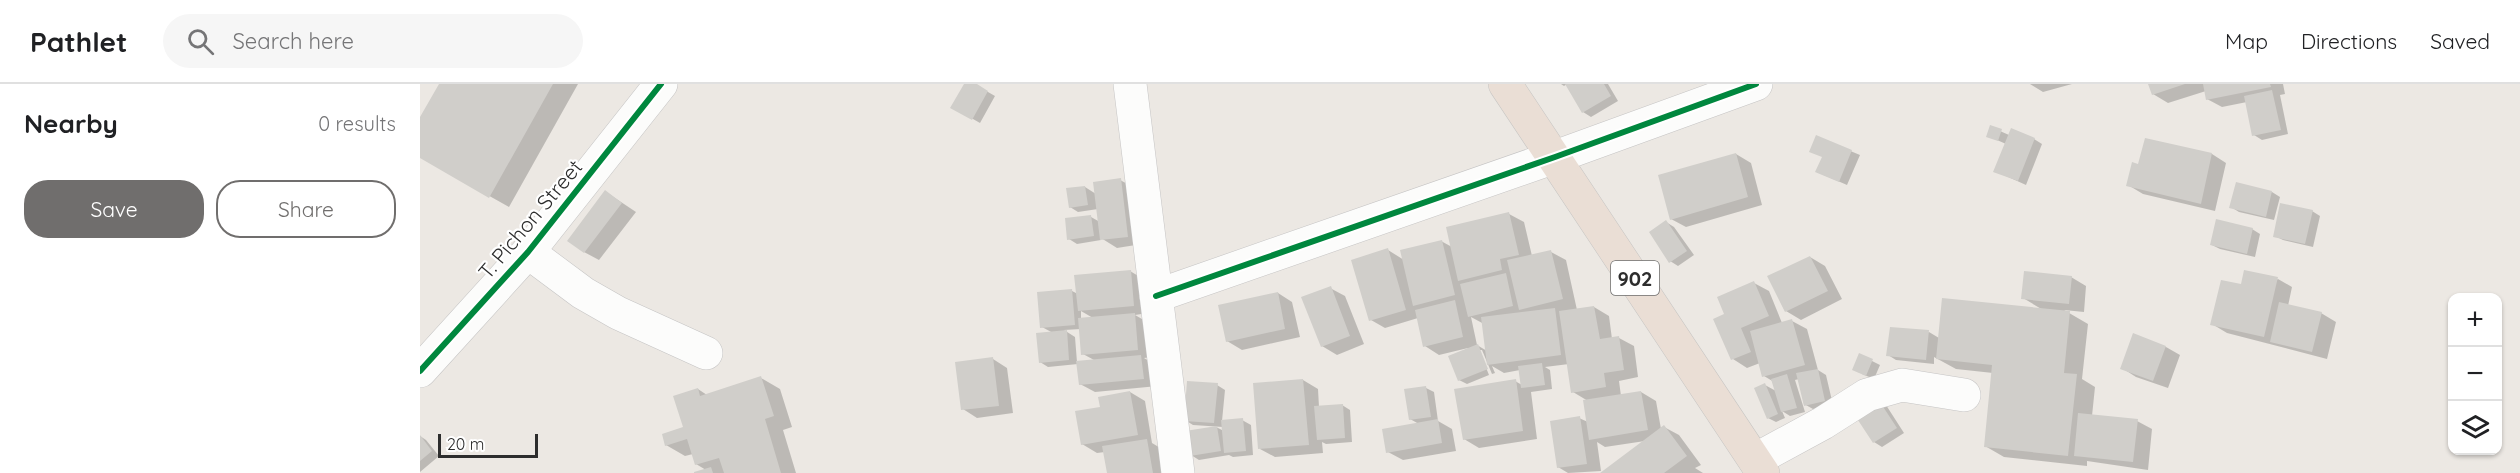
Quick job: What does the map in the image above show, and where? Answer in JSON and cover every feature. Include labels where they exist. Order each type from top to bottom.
[{"type":"highway","name":"902","points":[[1505,84],[1759,466]]},
{"type":"street","name":"T. Pichon Street","points":[[420,371],[528,252],[661,84]]},
{"type":"street","points":[[1130,84],[1178,473]]},
{"type":"street","points":[[1156,296],[1555,157],[1756,84]]},
{"type":"street","points":[[528,252],[583,293],[618,313],[706,352]]},
{"type":"street","points":[[1759,466],[1867,395],[1902,385],[1964,395]]},
{"type":"building","points":[[439,84],[553,84],[489,198],[420,158],[420,117]]},
{"type":"building","points":[[964,84],[977,84],[988,91],[972,120],[950,108]]},
{"type":"building","points":[[1565,84],[1604,84],[1611,96],[1582,113]]},
{"type":"building","points":[[2148,84],[2185,84],[2152,95]]},
{"type":"building","points":[[2203,84],[2270,84],[2271,87],[2206,100]]},
{"type":"building","points":[[2272,90],[2281,130],[2252,136],[2244,96]]},
{"type":"building","points":[[1990,125],[2002,129],[1998,141],[1986,137]]},
{"type":"building","points":[[2011,128],[2035,138],[2018,181],[1993,172]]},
{"type":"building","points":[[1816,135],[1852,150],[1839,182],[1815,172],[1822,157],[1809,152]]},
{"type":"building","points":[[2145,138],[2212,153],[2201,204],[2126,186],[2132,162],[2138,164]]},
{"type":"building","points":[[1736,153],[1748,197],[1670,220],[1658,175]]},
{"type":"building","points":[[1121,178],[1128,237],[1100,240],[1093,182]]},
{"type":"building","points":[[2236,182],[2272,191],[2266,217],[2229,208]]},
{"type":"building","points":[[1085,186],[1088,205],[1069,208],[1066,188]]},
{"type":"building","points":[[605,190],[622,203],[584,253],[567,241]]},
{"type":"building","points":[[2280,203],[2313,210],[2305,244],[2273,237]]},
{"type":"building","points":[[1509,212],[1519,255],[1500,259],[1502,270],[1458,281],[1446,227]]},
{"type":"building","points":[[1091,215],[1094,236],[1067,240],[1065,218]]},
{"type":"building","points":[[2216,219],[2253,228],[2247,254],[2210,245]]},
{"type":"building","points":[[1666,220],[1687,251],[1669,263],[1649,232]]},
{"type":"building","points":[[1442,240],[1455,295],[1413,306],[1400,250]]},
{"type":"building","points":[[1388,248],[1406,310],[1369,321],[1351,260]]},
{"type":"building","points":[[1551,250],[1563,299],[1519,310],[1507,260]]},
{"type":"building","points":[[1810,256],[1828,291],[1785,312],[1767,276]]},
{"type":"building","points":[[1131,270],[1134,306],[1078,311],[1074,275]]},
{"type":"building","points":[[2244,270],[2278,277],[2264,337],[2210,325],[2221,280],[2241,284]]},
{"type":"building","points":[[2024,271],[2072,276],[2069,304],[2021,299]]},
{"type":"building","points":[[1506,273],[1513,306],[1468,317],[1460,284]]},
{"type":"building","points":[[1754,281],[1769,316],[1741,328],[1751,352],[1731,360],[1713,319],[1724,314],[1717,297]]},
{"type":"building","points":[[1331,286],[1350,336],[1321,347],[1301,297]]},
{"type":"building","points":[[1072,289],[1075,325],[1040,328],[1037,292]]},
{"type":"building","points":[[1278,292],[1285,329],[1226,342],[1218,305]]},
{"type":"building","points":[[1942,298],[2070,311],[2064,373],[2077,374],[2068,456],[1984,447],[1992,365],[1936,359]]},
{"type":"building","points":[[1455,300],[1463,337],[1423,347],[1415,310]]},
{"type":"building","points":[[2279,302],[2322,312],[2312,352],[2270,342]]},
{"type":"building","points":[[1594,306],[1600,339],[1619,336],[1624,370],[1604,373],[1606,387],[1571,393],[1559,311]]},
{"type":"building","points":[[1555,308],[1561,355],[1487,365],[1481,317]]},
{"type":"building","points":[[1135,313],[1138,350],[1081,355],[1078,318]]},
{"type":"building","points":[[1792,319],[1805,365],[1762,377],[1750,331]]},
{"type":"building","points":[[1890,327],[1929,330],[1926,360],[1886,356]]},
{"type":"building","points":[[1067,330],[1069,360],[1039,363],[1036,333]]},
{"type":"building","points":[[2133,333],[2166,346],[2153,381],[2120,369]]},
{"type":"building","points":[[1478,344],[1488,369],[1458,381],[1448,356]]},
{"type":"building","points":[[1859,353],[1873,359],[1866,376],[1852,370]]},
{"type":"building","points":[[1141,355],[1144,379],[1079,385],[1076,361]]},
{"type":"building","points":[[993,357],[999,406],[961,410],[955,362]]},
{"type":"building","points":[[1542,363],[1545,385],[1521,388],[1518,366]]},
{"type":"building","points":[[1818,369],[1825,401],[1804,406],[1796,373]]},
{"type":"building","points":[[1787,374],[1797,408],[1781,412],[1771,379]]},
{"type":"building","points":[[761,376],[774,416],[765,419],[781,473],[724,473],[719,458],[695,465],[687,439],[665,446],[662,434],[683,427],[673,396],[698,388],[700,396]]},
{"type":"building","points":[[1303,379],[1309,445],[1258,449],[1253,383]]},
{"type":"building","points":[[1516,379],[1523,431],[1463,440],[1454,389]]},
{"type":"building","points":[[1187,381],[1218,383],[1214,423],[1184,421]]},
{"type":"building","points":[[1765,383],[1778,414],[1767,419],[1754,388]]},
{"type":"building","points":[[1426,386],[1431,417],[1409,420],[1404,389]]},
{"type":"building","points":[[1130,391],[1138,435],[1081,445],[1075,411],[1100,407],[1098,397]]},
{"type":"building","points":[[1641,391],[1648,430],[1589,440],[1583,400]]},
{"type":"building","points":[[1878,399],[1897,428],[1873,443],[1854,414]]},
{"type":"building","points":[[1343,404],[1345,438],[1317,440],[1314,406]]},
{"type":"building","points":[[2078,413],[2138,419],[2133,462],[2074,456]]},
{"type":"building","points":[[1580,416],[1587,464],[1557,468],[1550,421]]},
{"type":"building","points":[[1243,418],[1246,451],[1224,453],[1221,420]]},
{"type":"building","points":[[1438,419],[1442,443],[1386,453],[1382,429]]},
{"type":"building","points":[[1664,425],[1687,456],[1664,473],[1600,473]]},
{"type":"building","points":[[1217,426],[1221,451],[1190,456],[1185,431]]},
{"type":"building","points":[[420,435],[432,451],[420,461]]},
{"type":"building","points":[[1147,439],[1153,473],[1107,473],[1102,446]]},
{"type":"building","points":[[711,467],[713,473],[694,473],[694,472]]},
{"type":"cycle path","points":[[420,371],[528,252],[661,84]]},
{"type":"cycle path","points":[[1156,296],[1555,157],[1756,84]]}]
